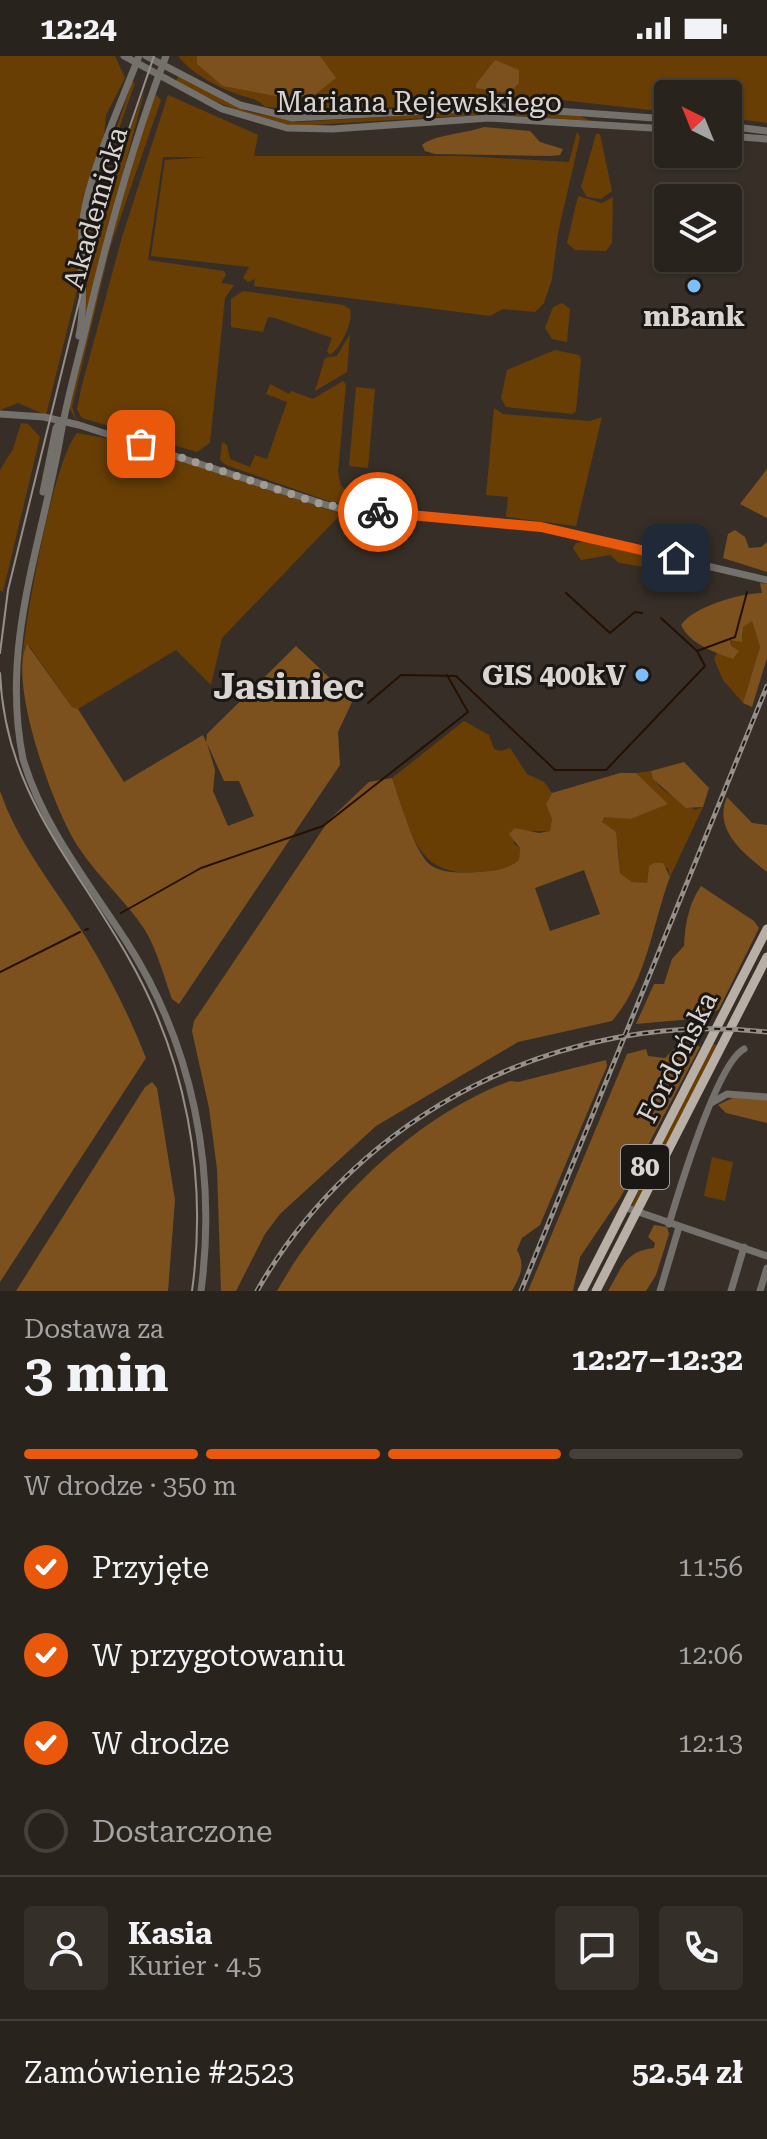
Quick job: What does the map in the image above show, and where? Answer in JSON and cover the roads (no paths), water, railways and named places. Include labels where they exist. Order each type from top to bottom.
[{"type":"main road","name":"Fordońska","points":[[582,1291],[767,929]]},
{"type":"main road","name":"Fordońska","points":[[596,1291],[767,957]]},
{"type":"street","name":"Mariana Rejewskiego","points":[[124,56],[138,60],[159,75],[232,114],[287,128],[333,129],[489,118],[654,128]]},
{"type":"street","name":"Mariana Rejewskiego","points":[[146,56],[164,60],[240,105],[293,118],[502,107],[654,118]]},
{"type":"street","name":"Akademicka","points":[[74,374],[83,311],[85,210],[138,60]]},
{"type":"street","name":"Akademicka","points":[[164,60],[112,221],[61,421],[13,635],[11,685],[18,736],[43,812],[137,960],[178,1048],[194,1107],[204,1164],[206,1233],[201,1291]]},
{"type":"street","points":[[742,128],[767,131]]},
{"type":"street","points":[[742,137],[767,139]]},
{"type":"street","points":[[0,414],[61,421],[211,465],[336,508],[547,528],[767,580]]},
{"type":"street","points":[[669,1224],[682,1180],[723,1074],[744,1049]]},
{"type":"street","points":[[712,1104],[727,1094],[767,1097]]},
{"type":"street","points":[[624,1207],[767,1256]]},
{"type":"street","points":[[660,1291],[679,1227]]},
{"type":"street","points":[[731,1291],[744,1247]]},
{"type":"street","points":[[760,1291],[767,1268]]},
{"type":"waterway","points":[[368,703],[401,675],[456,676],[555,770],[606,770],[705,666],[697,651],[735,637],[747,592]]},
{"type":"waterway","points":[[566,593],[610,633],[635,612],[642,613]]},
{"type":"waterway","points":[[661,618],[697,651]]},
{"type":"waterway","points":[[121,913],[201,868],[323,826],[468,712],[447,675]]},
{"type":"waterway","points":[[0,972],[80,932]]},
{"type":"tram line","points":[[0,653],[8,590],[102,208],[154,56]]},
{"type":"tram line","points":[[0,673],[14,754],[28,790],[45,824],[128,957],[165,1036],[178,1077],[188,1119],[197,1204],[192,1291]]},
{"type":"railway","points":[[521,1291],[767,686]]},
{"type":"railway","points":[[257,1291],[300,1228],[351,1172],[409,1125],[473,1086],[543,1057],[615,1038],[691,1029],[767,1032]]},
{"type":"place","name":"mBank","points":[[694,286]]},
{"type":"place","name":"GIS 400kV","points":[[642,675]]},
{"type":"district","name":"Jasiniec","points":[[289,686]]}]
